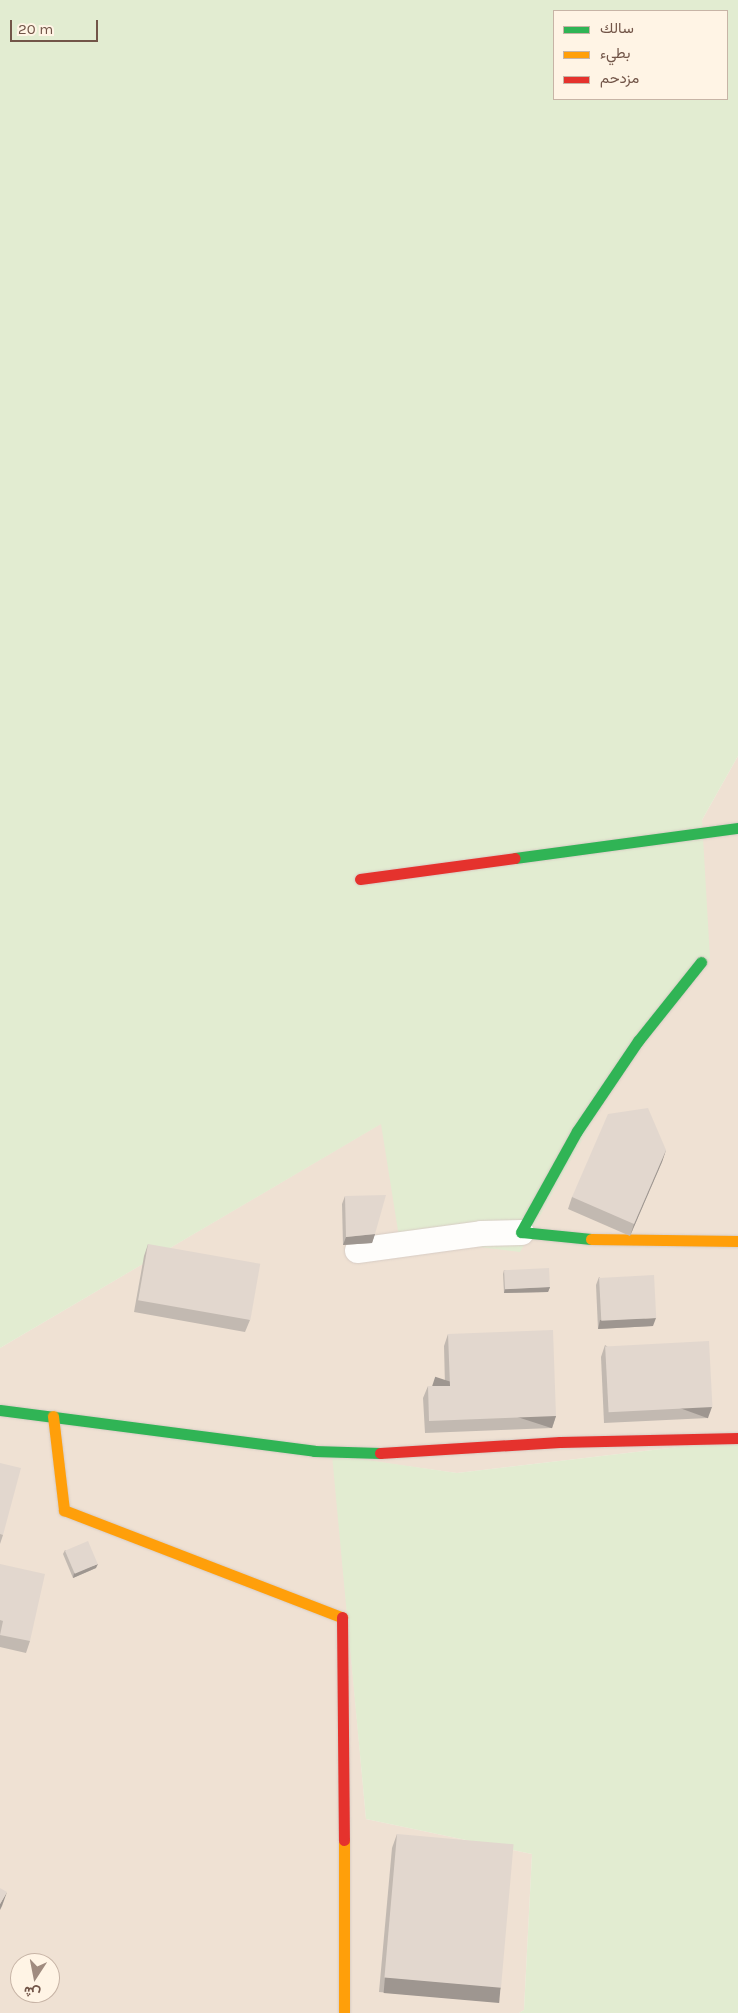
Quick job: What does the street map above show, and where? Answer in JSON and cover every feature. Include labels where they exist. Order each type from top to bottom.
[{"type":"street","points":[[360,879],[738,828]]},
{"type":"street","points":[[521,1232],[576,1131],[638,1041],[701,962]]},
{"type":"street","points":[[357,1250],[481,1233],[521,1232],[613,1240],[738,1240]]},
{"type":"street","points":[[0,1410],[314,1451],[406,1454],[560,1442],[738,1438]]},
{"type":"street","points":[[53,1416],[64,1510],[345,1618],[344,2013]]},
{"type":"shaded area","points":[[738,756],[738,1440],[457,1473],[333,1456],[366,1819],[532,1854],[524,2010],[519,2013],[0,2013],[0,1348],[382,1123],[702,820]]},
{"type":"green space","points":[[0,0],[738,0],[738,756],[702,820],[710,958],[630,1053],[520,1252],[399,1237],[381,1124],[0,1348]]},
{"type":"green space","points":[[738,1440],[738,2013],[519,2013],[524,2010],[532,1854],[366,1819],[332,1455],[457,1473]]},
{"type":"building","points":[[648,1108],[666,1150],[634,1224],[572,1197],[608,1114]]},
{"type":"building","points":[[386,1195],[375,1234],[346,1237],[345,1196]]},
{"type":"building","points":[[148,1244],[260,1264],[250,1320],[138,1300]]},
{"type":"building","points":[[549,1268],[550,1287],[505,1289],[504,1270]]},
{"type":"building","points":[[654,1275],[656,1318],[601,1321],[599,1278]]},
{"type":"building","points":[[553,1330],[556,1416],[429,1421],[428,1386],[450,1386],[448,1334]]},
{"type":"building","points":[[709,1341],[712,1407],[609,1412],[605,1346]]},
{"type":"building","points":[[0,1463],[21,1468],[3,1535],[0,1534]]},
{"type":"building","points":[[88,1541],[98,1564],[75,1574],[65,1551]]},
{"type":"building","points":[[0,1564],[45,1574],[30,1641],[0,1635],[3,1621],[0,1620]]},
{"type":"building","points":[[397,1834],[514,1844],[501,1988],[384,1977]]},
{"type":"building","points":[[0,1888],[7,1892],[0,1904]]},
{"type":"traffic: fast","points":[[515,858],[738,828]]},
{"type":"traffic: fast","points":[[591,1239],[521,1232],[577,1131],[638,1041],[701,962]]},
{"type":"traffic: fast","points":[[0,1410],[314,1451],[380,1453]]},
{"type":"traffic: slow","points":[[591,1239],[738,1241]]},
{"type":"traffic: slow","points":[[53,1416],[64,1510],[342,1617]]},
{"type":"traffic: slow","points":[[344,1840],[344,2013]]},
{"type":"traffic: jam","points":[[360,879],[515,858]]},
{"type":"traffic: jam","points":[[380,1453],[560,1442],[738,1438]]},
{"type":"traffic: jam","points":[[342,1617],[344,1840]]}]
